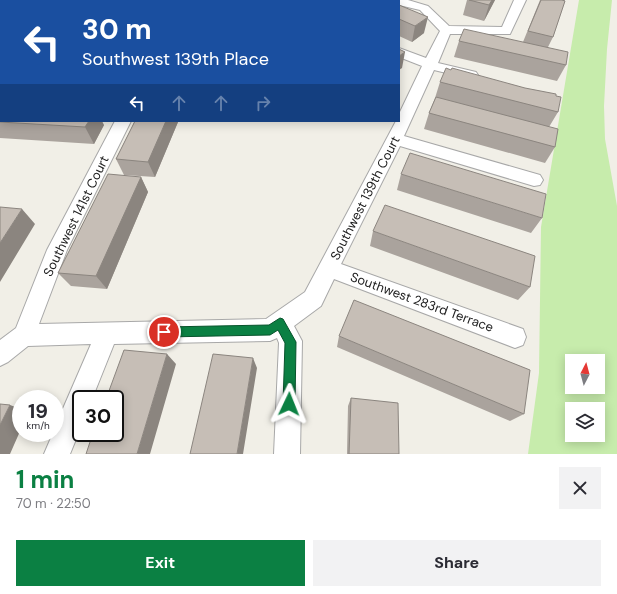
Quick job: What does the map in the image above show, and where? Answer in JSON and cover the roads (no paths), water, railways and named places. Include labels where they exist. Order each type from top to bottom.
[{"type":"street","points":[[400,2],[424,8],[446,30],[506,31],[520,0]]},
{"type":"street","name":"Southwest 139th Court","points":[[280,323],[313,299],[395,139],[431,65],[446,30]]},
{"type":"street","points":[[400,52],[431,65],[486,78]]},
{"type":"street","name":"Southwest 141st Court","points":[[24,335],[58,250],[122,122]]},
{"type":"street","points":[[395,139],[534,180]]},
{"type":"street","name":"Southwest 283rd Terrace","points":[[329,268],[515,336]]},
{"type":"street","points":[[0,354],[24,335],[270,330],[280,323],[291,342],[287,454]]},
{"type":"street","points":[[57,454],[107,334]]}]
